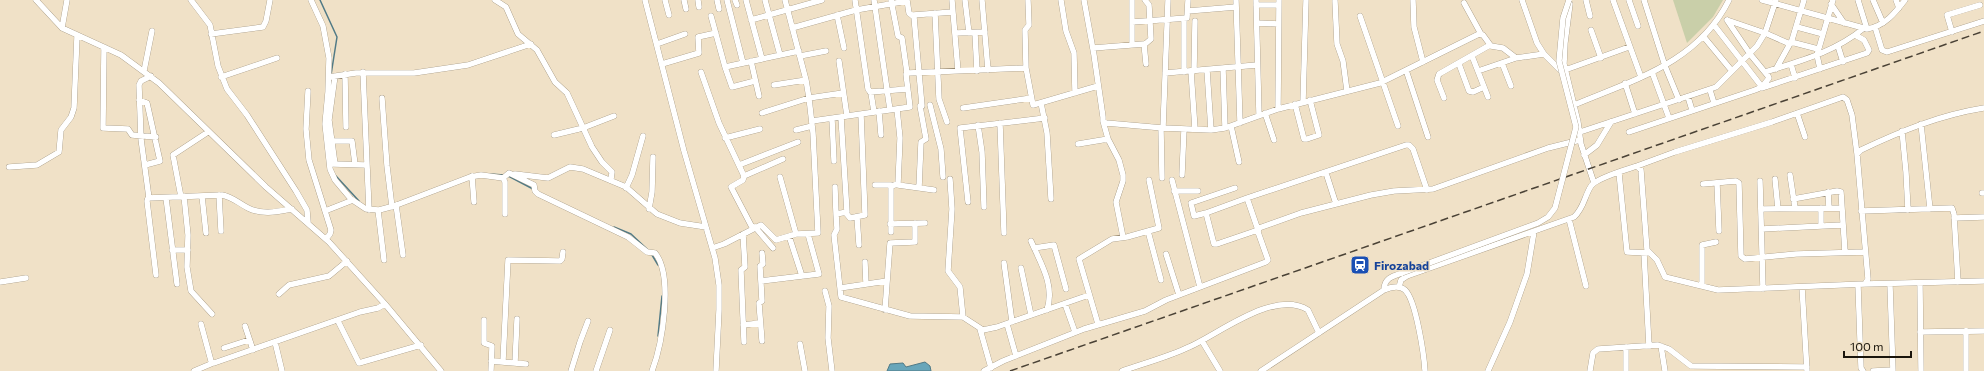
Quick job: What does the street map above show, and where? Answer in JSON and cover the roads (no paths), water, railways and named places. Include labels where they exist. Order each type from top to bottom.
[{"type":"street","points":[[36,0],[62,28],[132,61],[151,76],[208,132],[326,239],[421,345],[441,371]]},
{"type":"street","points":[[62,28],[67,0]]},
{"type":"street","points":[[191,0],[208,22],[221,77],[230,94],[247,115],[296,191],[307,210],[308,222]]},
{"type":"street","points":[[211,34],[263,27],[266,21],[270,0]]},
{"type":"street","points":[[311,0],[323,26],[332,76],[329,120],[335,180],[358,206],[378,210],[472,176],[481,175],[548,178],[573,167],[583,169],[626,188],[649,209],[657,214],[680,223],[706,227]]},
{"type":"street","points":[[495,0],[506,8],[518,34],[539,52],[555,82],[567,93],[599,158],[612,172],[610,180]]},
{"type":"street","points":[[645,0],[712,248],[719,285],[716,371]]},
{"type":"street","points":[[665,0],[669,15]]},
{"type":"street","points":[[684,0],[686,9]]},
{"type":"street","points":[[698,0],[699,8]]},
{"type":"street","points":[[717,0],[719,9]]},
{"type":"street","points":[[726,0],[743,63]]},
{"type":"street","points":[[746,0],[762,59]]},
{"type":"street","points":[[765,0],[780,55]]},
{"type":"street","points":[[712,248],[724,244],[762,225],[776,240],[796,234],[816,234],[818,231],[812,123],[809,98],[806,80],[785,0]]},
{"type":"street","points":[[751,20],[822,0]]},
{"type":"street","points":[[855,0],[868,89],[877,112],[881,135]]},
{"type":"street","points":[[792,28],[856,10],[874,3],[907,0],[908,13],[913,15],[953,12]]},
{"type":"street","points":[[952,0],[956,33],[958,71]]},
{"type":"street","points":[[965,0],[972,33],[977,71]]},
{"type":"street","points":[[982,0],[986,32],[988,70]]},
{"type":"street","points":[[1028,0],[1029,25],[1025,29],[1026,68],[1033,105],[1098,86]]},
{"type":"street","points":[[1061,0],[1066,31],[1074,53],[1075,93]]},
{"type":"street","points":[[1084,0],[1108,139],[1119,160],[1124,178],[1116,202],[1123,237]]},
{"type":"street","points":[[1132,0],[1132,44]]},
{"type":"street","points":[[1145,0],[1149,5],[1151,40],[1146,41],[1144,45],[1146,64]]},
{"type":"street","points":[[1162,178],[1162,128],[1166,23],[1169,18],[1168,0]]},
{"type":"street","points":[[1132,22],[1188,17],[1188,0]]},
{"type":"street","points":[[1236,0],[1240,123]]},
{"type":"street","points":[[1303,102],[1306,0]]},
{"type":"street","points":[[1413,0],[1414,31],[1423,62]]},
{"type":"street","points":[[1522,0],[1535,38],[1544,54],[1566,77]]},
{"type":"street","points":[[1570,0],[1565,43],[1565,70],[1580,132],[1580,140],[1594,183]]},
{"type":"street","points":[[1384,290],[1384,285],[1387,280],[1402,273],[1538,223],[1548,217],[1555,208],[1576,127],[1559,61],[1563,18],[1570,0]]},
{"type":"street","points":[[1586,0],[1590,16]]},
{"type":"street","points":[[1613,0],[1640,77]]},
{"type":"street","points":[[1629,0],[1638,26]]},
{"type":"street","points":[[1644,0],[1665,66],[1679,100]]},
{"type":"street","points":[[1574,105],[1665,66],[1680,56],[1714,25],[1720,18],[1729,0]]},
{"type":"street","points":[[1762,0],[1775,2],[1801,11],[1866,28],[1875,27],[1892,17],[1905,0]]},
{"type":"street","points":[[1776,69],[1791,43],[1804,0]]},
{"type":"street","points":[[1858,0],[1866,28]]},
{"type":"street","points":[[1873,0],[1883,23]]},
{"type":"street","points":[[1896,0],[1900,8]]},
{"type":"street","points":[[1335,1],[1337,44],[1343,61],[1347,91]]},
{"type":"street","points":[[1831,1],[1844,23]]},
{"type":"street","points":[[1820,69],[1817,52],[1831,1]]},
{"type":"street","points":[[892,2],[898,36],[902,38],[910,107]]},
{"type":"street","points":[[1259,115],[1256,2],[1279,2],[1278,109]]},
{"type":"street","points":[[1580,132],[1710,90],[1720,84],[1750,54],[1764,33],[1775,2]]},
{"type":"street","points":[[874,3],[890,110]]},
{"type":"street","points":[[1464,3],[1481,34],[1490,44],[1503,48],[1516,58]]},
{"type":"street","points":[[1952,32],[1947,16],[1980,5]]},
{"type":"street","points":[[1188,11],[1236,7]]},
{"type":"street","points":[[935,13],[940,104],[947,122]]},
{"type":"street","points":[[837,15],[844,48]]},
{"type":"street","points":[[913,15],[921,106],[926,139],[921,142],[920,188]]},
{"type":"street","points":[[711,16],[732,87],[755,80]]},
{"type":"street","points":[[1360,16],[1398,126]]},
{"type":"street","points":[[1184,18],[1184,72]]},
{"type":"street","points":[[1720,18],[1817,52]]},
{"type":"street","points":[[1727,20],[1750,54],[1769,78],[1761,87]]},
{"type":"street","points":[[1195,21],[1193,71],[1195,129]]},
{"type":"street","points":[[1875,27],[1882,50],[1887,52],[1984,21]]},
{"type":"street","points":[[1256,23],[1278,24]]},
{"type":"street","points":[[1714,25],[1761,87]]},
{"type":"street","points":[[1797,27],[1822,34]]},
{"type":"street","points":[[1765,72],[1791,64],[1817,52],[1838,46],[1866,28]]},
{"type":"street","points":[[1591,30],[1600,58]]},
{"type":"street","points":[[144,71],[152,31]]},
{"type":"street","points":[[956,33],[986,32]]},
{"type":"street","points":[[662,64],[699,53],[698,37],[716,33]]},
{"type":"street","points":[[657,44],[685,34]]},
{"type":"street","points":[[1104,121],[1162,128],[1211,130],[1228,127],[1259,115],[1295,104],[1383,82],[1481,34]]},
{"type":"street","points":[[1629,132],[1761,87],[1795,78],[1864,55],[1868,52],[1866,43],[1855,35]]},
{"type":"street","points":[[8,167],[37,165],[59,152],[61,130],[71,117],[74,108],[77,36]]},
{"type":"street","points":[[1703,36],[1732,71]]},
{"type":"street","points":[[332,76],[363,72],[414,73],[468,65],[531,44]]},
{"type":"street","points":[[1093,48],[1132,44],[1144,45]]},
{"type":"street","points":[[1444,98],[1437,80],[1437,76],[1490,44]]},
{"type":"street","points":[[1838,46],[1843,62]]},
{"type":"street","points":[[104,47],[103,128],[129,130],[132,134],[156,137]]},
{"type":"street","points":[[1565,70],[1630,48]]},
{"type":"street","points":[[725,67],[780,55],[826,51]]},
{"type":"street","points":[[1478,71],[1516,58],[1544,54]]},
{"type":"street","points":[[1472,56],[1488,97]]},
{"type":"street","points":[[221,77],[277,58]]},
{"type":"street","points":[[751,61],[760,96]]},
{"type":"street","points":[[839,61],[843,93],[846,213],[849,217],[864,216],[865,213],[861,114]]},
{"type":"street","points":[[1502,63],[1511,86]]},
{"type":"street","points":[[1459,64],[1469,91],[1473,92],[1484,87]]},
{"type":"street","points":[[1791,64],[1795,78]]},
{"type":"street","points":[[1165,73],[1258,65]]},
{"type":"street","points":[[907,73],[1026,68]]},
{"type":"street","points":[[1223,68],[1228,127],[1239,162]]},
{"type":"street","points":[[1207,70],[1211,130]]},
{"type":"street","points":[[1406,70],[1428,136]]},
{"type":"street","points":[[363,72],[369,209]]},
{"type":"street","points":[[701,72],[706,90],[725,138],[744,176]]},
{"type":"street","points":[[1652,72],[1669,118]]},
{"type":"street","points":[[345,74],[346,127]]},
{"type":"street","points":[[151,76],[140,82],[139,100],[141,136],[149,198],[146,201],[156,275]]},
{"type":"street","points":[[332,76],[324,124],[333,164]]},
{"type":"street","points":[[774,85],[806,80]]},
{"type":"street","points":[[1625,83],[1635,114]]},
{"type":"street","points":[[870,92],[908,89]]},
{"type":"street","points":[[1710,90],[1714,103]]},
{"type":"street","points":[[308,91],[306,129],[309,160],[331,232],[326,239]]},
{"type":"street","points":[[762,113],[809,98],[843,93]]},
{"type":"street","points":[[1688,97],[1692,110]]},
{"type":"street","points":[[382,98],[386,166],[403,255]]},
{"type":"street","points":[[964,108],[1031,98]]},
{"type":"street","points":[[1399,288],[1401,280],[1407,276],[1569,219],[1582,209],[1590,187],[1594,183],[1675,152],[1797,113],[1838,98],[1845,98],[1852,115],[1866,252],[1868,279],[1865,284]]},
{"type":"street","points":[[139,100],[146,103],[156,137],[160,162],[145,165]]},
{"type":"street","points":[[1295,104],[1304,139],[1307,140],[1319,135],[1310,100]]},
{"type":"street","points":[[1041,103],[1045,118],[1051,199]]},
{"type":"street","points":[[796,130],[812,123],[832,118],[940,104]]},
{"type":"street","points":[[930,105],[941,149],[943,177]]},
{"type":"street","points":[[1857,154],[1861,150],[1902,131],[1956,114],[1984,108]]},
{"type":"street","points":[[897,109],[900,138],[898,185]]},
{"type":"street","points":[[1265,113],[1274,140]]},
{"type":"street","points":[[1797,113],[1805,137]]},
{"type":"street","points":[[554,136],[583,128],[614,116]]},
{"type":"street","points":[[832,118],[834,161]]},
{"type":"street","points":[[968,202],[959,129],[961,127],[1000,122],[1045,118]]},
{"type":"street","points":[[1000,122],[1004,234]]},
{"type":"street","points":[[1584,155],[1597,145],[1611,122]]},
{"type":"street","points":[[1922,124],[1930,209]]},
{"type":"street","points":[[978,125],[982,152],[984,207]]},
{"type":"street","points":[[1182,175],[1184,128]]},
{"type":"street","points":[[725,138],[760,129]]},
{"type":"street","points":[[1902,131],[1908,210]]},
{"type":"street","points":[[208,132],[173,154],[183,196],[188,250],[187,266],[191,291],[212,314]]},
{"type":"street","points":[[626,188],[632,175],[644,136]]},
{"type":"street","points":[[1078,144],[1108,139]]},
{"type":"street","points":[[1206,213],[1213,242],[1216,245],[1301,213],[1384,192],[1426,190],[1541,151],[1580,140]]},
{"type":"street","points":[[332,141],[352,141],[355,164]]},
{"type":"street","points":[[739,165],[798,142]]},
{"type":"street","points":[[1235,188],[1191,203],[1194,216],[1409,145],[1413,149],[1426,190]]},
{"type":"street","points":[[649,209],[652,194],[653,157]]},
{"type":"street","points":[[773,248],[754,228],[731,187],[743,180],[744,176],[783,159]]},
{"type":"street","points":[[333,164],[366,164]]},
{"type":"street","points":[[1638,166],[1641,170],[1647,250],[1649,346]]},
{"type":"street","points":[[1326,172],[1336,204]]},
{"type":"street","points":[[1619,173],[1627,252],[1647,253],[1657,260],[1665,277],[1718,290],[1984,281]]},
{"type":"street","points":[[1790,175],[1795,208]]},
{"type":"street","points":[[472,176],[474,202]]},
{"type":"street","points":[[507,176],[531,184],[535,190],[628,237],[649,252],[656,254],[661,264],[666,285],[660,348],[652,371]]},
{"type":"street","points":[[506,214],[505,182],[507,176]]},
{"type":"street","points":[[780,177],[796,234]]},
{"type":"street","points":[[950,179],[952,209],[948,271],[960,286],[963,317]]},
{"type":"street","points":[[1775,179],[1778,209]]},
{"type":"street","points":[[1098,324],[1079,259],[1107,241],[1148,231],[1160,226],[1149,180]]},
{"type":"street","points":[[1172,180],[1200,287]]},
{"type":"street","points":[[1703,184],[1736,181],[1739,183],[1742,256],[1745,259],[1796,254],[1866,252]]},
{"type":"street","points":[[1760,181],[1763,289]]},
{"type":"street","points":[[1718,182],[1719,231]]},
{"type":"street","points":[[875,185],[898,185],[934,190]]},
{"type":"street","points":[[891,185],[891,232]]},
{"type":"street","points":[[835,187],[837,230],[834,235],[842,297],[910,316],[963,317],[980,329],[992,329],[1089,295]]},
{"type":"street","points":[[1174,191],[1198,191]]},
{"type":"street","points":[[1793,199],[1828,192],[1840,192],[1845,252]]},
{"type":"street","points":[[1828,192],[1829,208]]},
{"type":"street","points":[[149,198],[219,195],[231,197],[248,208],[264,213],[292,209]]},
{"type":"street","points":[[219,195],[221,231]]},
{"type":"street","points":[[202,196],[206,234]]},
{"type":"street","points":[[166,198],[177,284]]},
{"type":"street","points":[[984,371],[1075,332],[1098,324],[1145,312],[1179,295],[1267,261],[1247,198]]},
{"type":"street","points":[[325,211],[352,200]]},
{"type":"street","points":[[1821,208],[1821,226]]},
{"type":"street","points":[[1761,209],[1842,208]]},
{"type":"street","points":[[1861,211],[1952,208],[1958,282]]},
{"type":"street","points":[[378,210],[384,260]]},
{"type":"street","points":[[836,214],[846,213]]},
{"type":"street","points":[[857,217],[859,245]]},
{"type":"street","points":[[1954,218],[1984,217]]},
{"type":"street","points":[[1569,219],[1586,286]]},
{"type":"street","points":[[890,224],[925,223]]},
{"type":"street","points":[[885,310],[890,243],[916,242],[914,224]]},
{"type":"street","points":[[1762,229],[1842,226]]},
{"type":"street","points":[[1148,231],[1162,280]]},
{"type":"street","points":[[1488,371],[1508,328],[1527,274],[1534,232]]},
{"type":"street","points":[[743,234],[745,267],[741,269],[744,342]]},
{"type":"street","points":[[761,281],[820,274],[808,234]]},
{"type":"street","points":[[789,236],[802,276]]},
{"type":"street","points":[[1031,241],[1050,288],[1050,300],[1047,310]]},
{"type":"street","points":[[1702,285],[1702,245],[1716,242]]},
{"type":"street","points":[[1034,248],[1054,244],[1066,289]]},
{"type":"street","points":[[172,250],[188,250]]},
{"type":"street","points":[[503,361],[508,260],[560,261],[562,259],[563,252]]},
{"type":"street","points":[[762,253],[763,264],[760,266],[762,301],[759,303],[762,341]]},
{"type":"street","points":[[1166,254],[1179,295]]},
{"type":"street","points":[[279,294],[290,285],[327,277],[347,261]]},
{"type":"street","points":[[865,262],[866,284]]},
{"type":"street","points":[[1004,263],[1010,323],[1016,356]]},
{"type":"street","points":[[1021,268],[1032,315]]},
{"type":"street","points":[[0,282],[26,278]]},
{"type":"street","points":[[840,288],[887,281]]},
{"type":"street","points":[[1920,284],[1921,371]]},
{"type":"street","points":[[1858,285],[1861,368],[1863,371]]},
{"type":"street","points":[[1873,371],[1893,370],[1890,285]]},
{"type":"street","points":[[1261,371],[1384,290],[1393,287],[1404,289],[1412,303],[1425,371]]},
{"type":"street","points":[[1590,371],[1595,351],[1649,346],[1661,346],[1669,349],[1688,368],[1807,369],[1802,287]]},
{"type":"street","points":[[825,291],[829,303],[828,338],[832,371]]},
{"type":"street","points":[[194,371],[360,312],[378,308],[385,304]]},
{"type":"street","points":[[1065,304],[1075,332]]},
{"type":"street","points":[[1122,371],[1180,351],[1202,341],[1243,317],[1284,305],[1295,305],[1308,310],[1319,333]]},
{"type":"street","points":[[515,363],[518,319]]},
{"type":"street","points":[[484,320],[484,343],[491,345],[491,371]]},
{"type":"street","points":[[338,321],[359,363],[421,345]]},
{"type":"street","points":[[571,371],[588,321]]},
{"type":"street","points":[[743,325],[760,323]]},
{"type":"street","points":[[201,324],[213,363]]},
{"type":"street","points":[[245,326],[252,350]]},
{"type":"street","points":[[980,329],[991,368]]},
{"type":"street","points":[[596,371],[610,330]]},
{"type":"street","points":[[1966,331],[1966,371]]},
{"type":"street","points":[[1920,332],[1984,331]]},
{"type":"street","points":[[224,348],[249,340]]},
{"type":"street","points":[[1202,341],[1220,371]]},
{"type":"street","points":[[274,342],[282,371]]},
{"type":"street","points":[[800,344],[805,371]]},
{"type":"street","points":[[1661,346],[1665,371]]},
{"type":"street","points":[[1626,347],[1626,371]]},
{"type":"street","points":[[491,361],[526,364]]},
{"type":"water","points":[[925,362],[930,366],[931,371],[887,371],[890,364],[903,363],[906,367]]},
{"type":"waterway","points":[[320,0],[337,37],[331,75]]},
{"type":"waterway","points":[[490,174],[504,175]]},
{"type":"waterway","points":[[336,176],[359,201]]},
{"type":"waterway","points":[[508,176],[533,189]]},
{"type":"waterway","points":[[614,227],[631,234],[647,249]]},
{"type":"waterway","points":[[652,255],[658,265]]},
{"type":"waterway","points":[[658,336],[662,296]]},
{"type":"railway","points":[[1010,371],[1984,31]]},
{"type":"place","name":"Firozabad","points":[[1360,265]]}]
